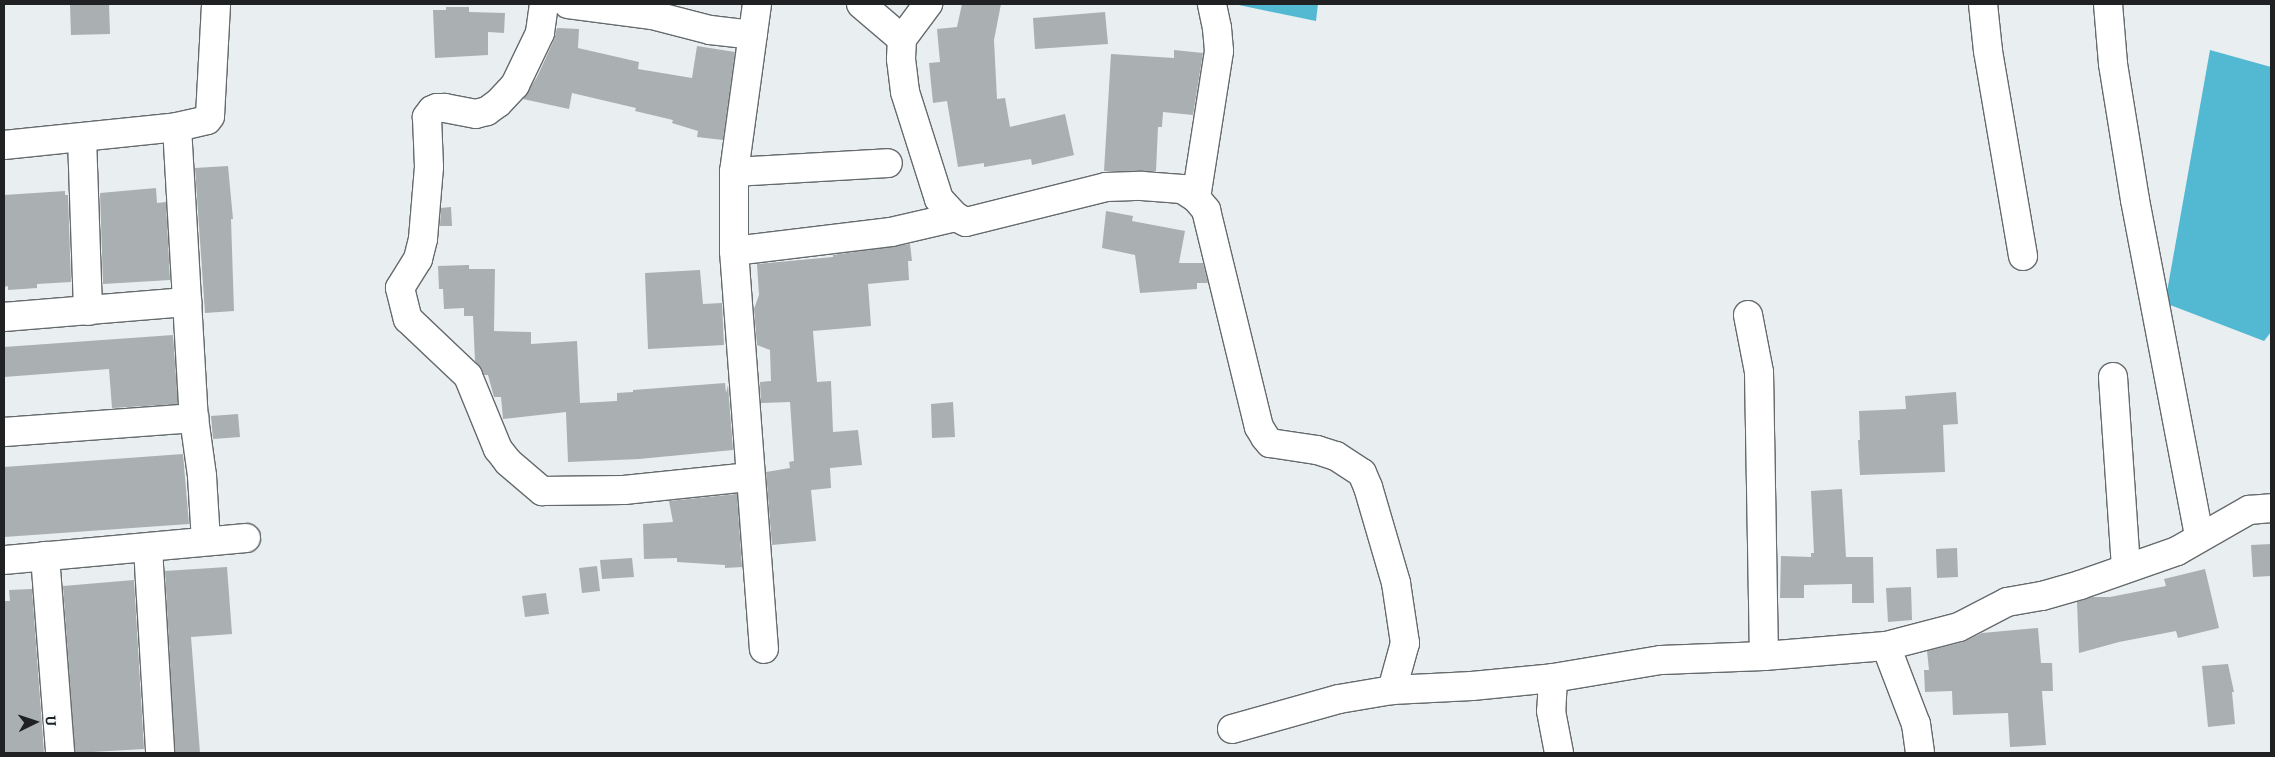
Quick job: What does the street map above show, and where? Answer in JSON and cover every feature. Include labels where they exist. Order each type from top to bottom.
[{"type":"street","points":[[4,145],[82,138],[202,123],[210,116],[216,4]]},
{"type":"street","points":[[544,4],[540,32],[515,84],[498,103],[487,111],[476,114],[437,108],[432,110],[426,117],[429,168],[423,239],[418,259],[400,288],[408,319],[468,376],[498,449],[508,462],[542,491],[624,490],[750,477]]},
{"type":"street","points":[[568,4],[652,15],[710,30],[753,35]]},
{"type":"street","points":[[758,4],[734,172],[734,251],[747,400],[750,477],[764,650]]},
{"type":"street","points":[[861,4],[902,39]]},
{"type":"street","points":[[928,4],[902,39],[901,59],[905,92],[939,200],[956,217],[966,222],[1106,187],[1142,186],[1182,189],[1196,198],[1206,210],[1211,222],[1218,259],[1257,417],[1265,438],[1270,443],[1317,450],[1336,456],[1362,473],[1368,487],[1396,583],[1405,643],[1392,690]]},
{"type":"street","points":[[1196,198],[1219,51],[1218,28],[1212,4]]},
{"type":"street","points":[[1983,4],[1988,51],[2022,256]]},
{"type":"street","points":[[2108,4],[2113,64],[2135,200],[2199,537]]},
{"type":"street","points":[[177,127],[194,418],[202,476],[206,541]]},
{"type":"street","points":[[82,138],[88,311]]},
{"type":"street","points":[[734,172],[888,163]]},
{"type":"street","points":[[734,251],[892,232],[956,217]]},
{"type":"street","points":[[4,317],[187,302]]},
{"type":"street","points":[[1748,315],[1760,372],[1764,656]]},
{"type":"street","points":[[2113,376],[2126,568]]},
{"type":"street","points":[[4,432],[194,418]]},
{"type":"street","points":[[1232,729],[1339,699],[1392,690],[1472,686],[1553,678],[1662,660],[1764,656],[1886,646],[1959,628],[2007,602],[2042,596],[2177,551],[2249,510],[2271,508]]},
{"type":"street","points":[[4,560],[246,538]]},
{"type":"street","points":[[148,548],[160,753]]},
{"type":"street","points":[[45,556],[60,753]]},
{"type":"street","points":[[1886,646],[1916,724],[1920,753]]},
{"type":"street","points":[[1553,678],[1551,711],[1559,753]]},
{"type":"shaded area","points":[[1234,4],[1318,4],[1316,21]]},
{"type":"shaded area","points":[[2210,50],[2271,67],[2271,332],[2264,341],[2165,303]]},
{"type":"building","points":[[70,4],[109,4],[110,34],[71,35]]},
{"type":"building","points":[[962,4],[1001,4],[994,40],[997,99],[1005,98],[1010,127],[1065,114],[1074,155],[1032,165],[1031,159],[984,167],[984,163],[958,167],[947,101],[933,103],[929,63],[940,62],[937,29],[957,27]]},
{"type":"building","points":[[446,7],[469,7],[469,12],[505,13],[504,33],[488,32],[488,55],[435,58],[433,10],[446,10]]},
{"type":"building","points":[[1105,12],[1108,44],[1035,49],[1033,18]]},
{"type":"building","points":[[557,28],[579,29],[578,48],[639,62],[638,69],[692,78],[697,46],[735,52],[723,140],[697,137],[698,131],[672,123],[673,120],[635,111],[636,108],[572,93],[569,109],[523,99],[537,77],[554,40]]},
{"type":"building","points":[[1174,50],[1203,53],[1193,115],[1163,112],[1162,127],[1158,127],[1156,171],[1104,171],[1111,54],[1174,58]]},
{"type":"building","points":[[228,166],[233,219],[231,219],[234,311],[205,313],[195,168]]},
{"type":"building","points":[[156,188],[157,203],[166,202],[170,280],[103,284],[100,193]]},
{"type":"building","points":[[65,191],[65,195],[68,195],[71,282],[37,284],[37,288],[8,290],[8,286],[4,287],[4,195]]},
{"type":"building","points":[[451,207],[452,226],[440,226],[441,208]]},
{"type":"building","points":[[1106,211],[1133,216],[1132,221],[1185,231],[1179,263],[1203,263],[1208,283],[1197,283],[1197,289],[1140,293],[1135,255],[1102,248]]},
{"type":"building","points":[[910,244],[912,261],[908,261],[909,280],[868,284],[871,326],[813,331],[817,382],[831,381],[833,432],[858,430],[862,465],[830,468],[831,488],[811,490],[816,541],[772,545],[766,472],[790,468],[789,462],[794,461],[790,402],[761,403],[760,382],[771,381],[770,350],[757,345],[754,309],[759,295],[757,264],[833,257],[833,255]]},
{"type":"building","points":[[469,265],[469,269],[495,269],[494,331],[531,332],[531,344],[577,341],[580,403],[617,401],[617,393],[633,392],[633,390],[725,383],[726,393],[728,385],[733,450],[639,459],[568,462],[566,412],[503,419],[501,397],[494,397],[488,375],[484,375],[475,361],[473,316],[464,316],[464,308],[444,309],[443,289],[439,289],[438,266]]},
{"type":"building","points":[[700,270],[703,304],[722,303],[724,345],[648,349],[645,273]]},
{"type":"building","points":[[173,335],[178,404],[112,408],[109,369],[4,377],[4,347]]},
{"type":"building","points":[[1956,392],[1958,424],[1943,425],[1945,472],[1860,475],[1859,411],[1906,409],[1905,396]]},
{"type":"building","points":[[953,402],[955,437],[932,438],[931,404]]},
{"type":"building","points":[[238,414],[240,437],[213,439],[211,416]]},
{"type":"building","points":[[183,454],[189,524],[4,537],[4,467]]},
{"type":"building","points":[[1842,489],[1846,557],[1873,557],[1874,603],[1852,603],[1852,584],[1804,585],[1804,598],[1780,598],[1781,556],[1811,557],[1811,553],[1814,553],[1811,491]]},
{"type":"building","points":[[737,494],[742,567],[725,568],[725,565],[677,562],[677,558],[644,559],[643,524],[673,522],[669,501]]},
{"type":"building","points":[[2271,544],[2271,576],[2253,577],[2251,545]]},
{"type":"building","points":[[1957,548],[1958,577],[1937,578],[1936,549]]},
{"type":"building","points":[[632,558],[634,577],[602,579],[600,560]]},
{"type":"building","points":[[597,566],[600,591],[582,593],[579,568]]},
{"type":"building","points":[[227,567],[232,634],[191,637],[200,753],[175,753],[165,571]]},
{"type":"building","points":[[2205,569],[2219,628],[2178,638],[2176,631],[2119,642],[2079,653],[2077,602],[2092,597],[2110,597],[2166,586],[2164,579]]},
{"type":"building","points":[[134,580],[144,749],[75,753],[63,586]]},
{"type":"building","points":[[1911,587],[1912,620],[1888,622],[1886,588]]},
{"type":"building","points":[[32,589],[44,753],[4,752],[4,601],[10,601],[9,590]]},
{"type":"building","points":[[546,593],[549,614],[525,617],[522,596]]},
{"type":"building","points":[[2038,628],[2041,663],[2052,663],[2053,691],[2042,691],[2046,745],[2010,747],[2008,713],[1953,715],[1952,691],[1925,692],[1924,670],[1929,670],[1927,651],[1963,642],[1982,633]]},
{"type":"building","points":[[2228,664],[2234,692],[2232,692],[2235,724],[2208,727],[2202,666]]}]
